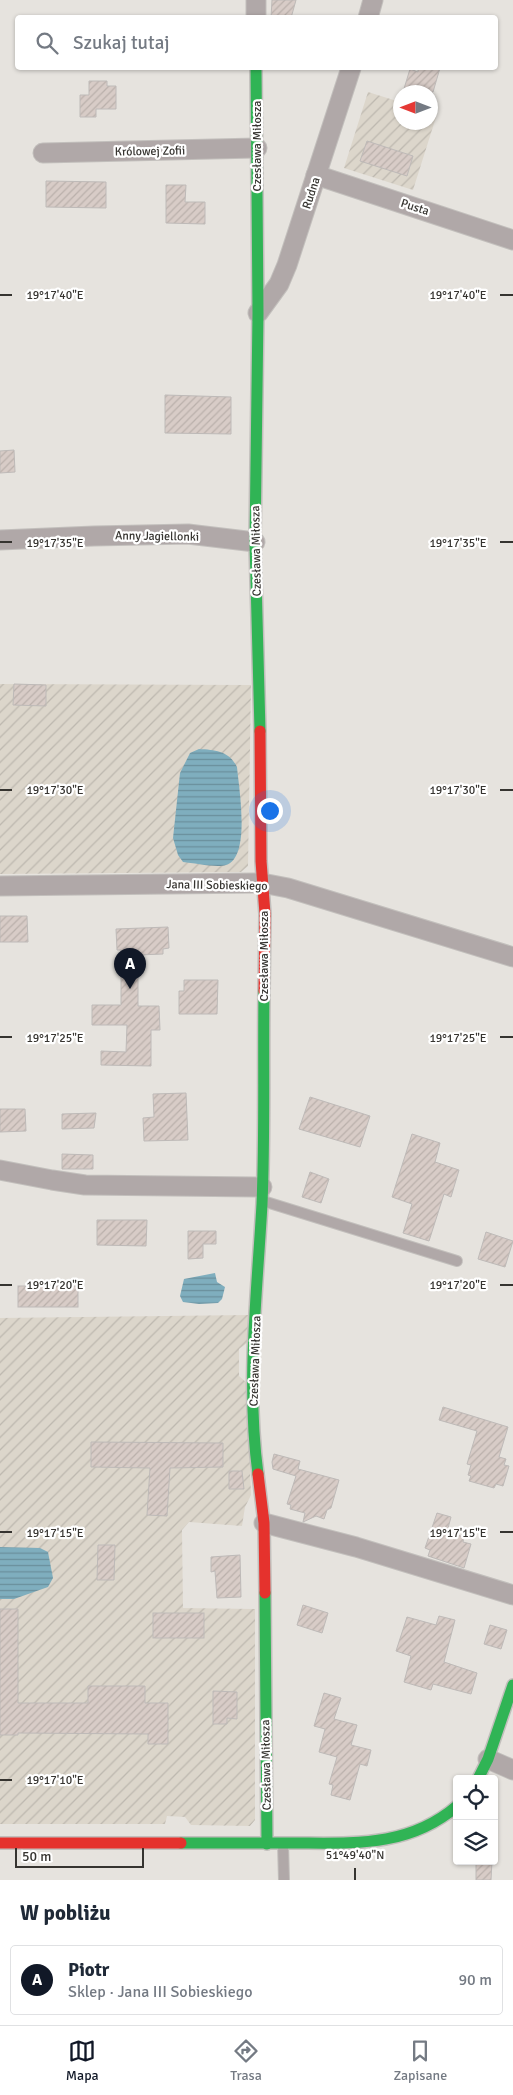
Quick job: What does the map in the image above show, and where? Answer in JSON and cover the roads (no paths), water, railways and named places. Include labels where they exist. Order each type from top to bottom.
[{"type":"street","points":[[256,0],[256,15]]},
{"type":"street","points":[[369,15],[374,0]]},
{"type":"street","name":"Czesława Miłosza","points":[[256,70],[258,313],[255,542],[262,883],[265,924],[262,1194],[252,1387],[254,1445],[264,1523],[267,1844]]},
{"type":"street","name":"Rudna","points":[[258,313],[279,284],[287,265],[350,70]]},
{"type":"street","name":"Królowej Zofii","points":[[43,152],[257,148]]},
{"type":"street","name":"Pusta","points":[[316,175],[513,240]]},
{"type":"street","name":"Anny Jagiellonki","points":[[0,540],[188,534],[255,542]]},
{"type":"street","name":"Jana III Sobieskiego","points":[[0,886],[262,883],[288,888],[513,957]]},
{"type":"street","points":[[0,1170],[85,1185],[262,1194]]},
{"type":"street","points":[[264,1523],[356,1547],[513,1596]]},
{"type":"street","points":[[480,1775],[488,1759],[513,1684]]},
{"type":"street","points":[[488,1759],[513,1770]]},
{"type":"street","points":[[0,1843],[364,1843],[388,1840],[423,1829],[437,1822],[453,1809]]},
{"type":"lane","points":[[262,1194],[457,1261]]},
{"type":"lane","points":[[283,1843],[284,1880]]},
{"type":"water","points":[[199,749],[221,752],[230,758],[237,767],[242,821],[241,836],[239,849],[234,859],[222,866],[183,862],[178,855],[173,838],[180,773],[190,753]]},
{"type":"water","points":[[215,1273],[217,1282],[225,1287],[222,1299],[218,1303],[199,1304],[183,1302],[180,1296],[184,1279]]},
{"type":"water","points":[[0,1547],[40,1548],[48,1552],[53,1578],[48,1587],[14,1599],[0,1599]]},
{"type":"place","name":"Piotr","points":[[130,989]]}]
